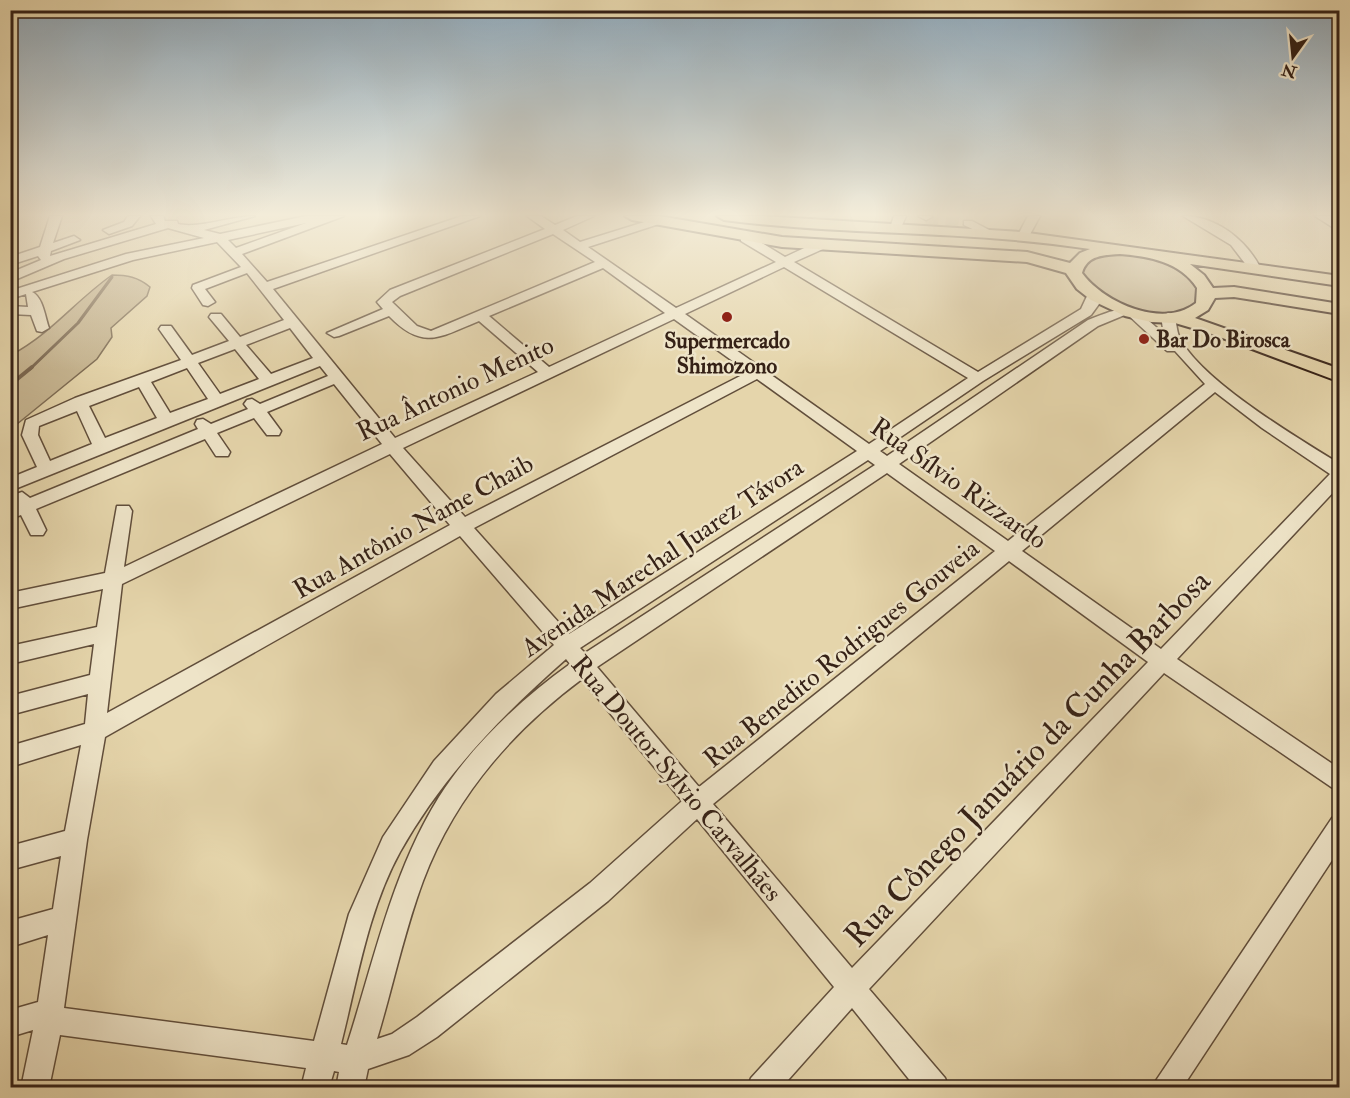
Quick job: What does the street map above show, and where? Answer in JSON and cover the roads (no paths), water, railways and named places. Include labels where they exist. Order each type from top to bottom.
[{"type":"main road","points":[[1066,267],[1074,271]]},
{"type":"main road","points":[[1075,267],[1074,271],[1080,285],[1093,297],[1128,312],[1170,317],[1215,329],[1340,376]]},
{"type":"main road","points":[[1179,267],[1196,276],[1204,301],[1246,329],[1340,363]]},
{"type":"main road","points":[[1255,267],[1340,281]]},
{"type":"main road","points":[[1170,317],[1204,301],[1234,291],[1340,309]]},
{"type":"street","points":[[38,311],[10,308],[39,267]]},
{"type":"street","points":[[10,288],[69,267]]},
{"type":"street","points":[[10,295],[27,282],[88,267]]},
{"type":"street","points":[[266,287],[324,267]]},
{"type":"street","points":[[453,267],[395,293],[385,300],[392,310],[414,330],[425,336],[594,267]]},
{"type":"street","name":"Rua Sílvio Rizzardo","points":[[610,267],[1164,662],[1340,782]]},
{"type":"street","name":"Rua Ântonio Menito","points":[[10,601],[114,579],[771,267]]},
{"type":"street","points":[[794,267],[978,378]]},
{"type":"street","points":[[208,302],[198,288],[200,286],[249,268]]},
{"type":"street","name":"Rua Doutor Sylvio Carvalhães","points":[[249,268],[392,446],[567,646],[935,1088]]},
{"type":"street","points":[[27,282],[42,328]]},
{"type":"street","name":"Avenida Marechal Juarez Távora","points":[[315,1088],[322,1055],[362,914],[391,845],[441,769],[503,701],[567,646],[868,452],[978,378],[1086,312],[1092,304],[1093,297]]},
{"type":"street","points":[[334,333],[392,310]]},
{"type":"street","points":[[1128,312],[1210,382],[1340,473]]},
{"type":"street","name":"Avenida Marechal Juarez Távora","points":[[350,1088],[355,1060],[377,992],[402,898],[441,815],[464,780],[518,722],[583,665],[887,466],[1093,323],[1128,312]]},
{"type":"street","points":[[480,315],[548,373]]},
{"type":"street","points":[[216,317],[268,380]]},
{"type":"street","points":[[1170,317],[1169,336],[1210,382]]},
{"type":"street","points":[[46,469],[30,435],[32,424],[141,378],[292,322]]},
{"type":"street","points":[[166,329],[217,400]]},
{"type":"street","points":[[37,530],[18,510],[12,484],[101,446],[321,360]]},
{"type":"street","name":"Rua Antônio Name Chaib","points":[[10,757],[95,731],[463,526],[758,373]]},
{"type":"street","points":[[141,378],[166,420]]},
{"type":"street","points":[[18,510],[336,378]]},
{"type":"street","name":"Rua Benedito Rodrigues Gouveia","points":[[355,1060],[399,1045],[427,1027],[599,892],[697,804],[1010,552],[1210,382]]},
{"type":"street","points":[[241,391],[273,432]]},
{"type":"street","points":[[80,402],[101,446]]},
{"type":"street","points":[[194,410],[222,452]]},
{"type":"street","name":"Rua Cônego Januário da Cunha Barbosa","points":[[761,1088],[852,988],[1164,662],[1340,473]]},
{"type":"street","points":[[35,1088],[49,1016],[75,840],[95,731],[99,682],[123,511]]},
{"type":"street","points":[[10,655],[106,633]]},
{"type":"street","points":[[10,706],[99,682]]},
{"type":"street","points":[[1165,1088],[1340,826]]},
{"type":"street","points":[[10,858],[75,840]]},
{"type":"street","points":[[10,934],[65,918]]},
{"type":"street","points":[[10,1024],[49,1016],[355,1060]]},
{"type":"waterway","points":[[30,369],[78,323],[112,277]]},
{"type":"waterway","points":[[10,385],[32,367]]},
{"type":"place","name":"Supermercado Shimozono","points":[[727,317]]},
{"type":"place","name":"Bar Do Birosca","points":[[1144,339]]}]
